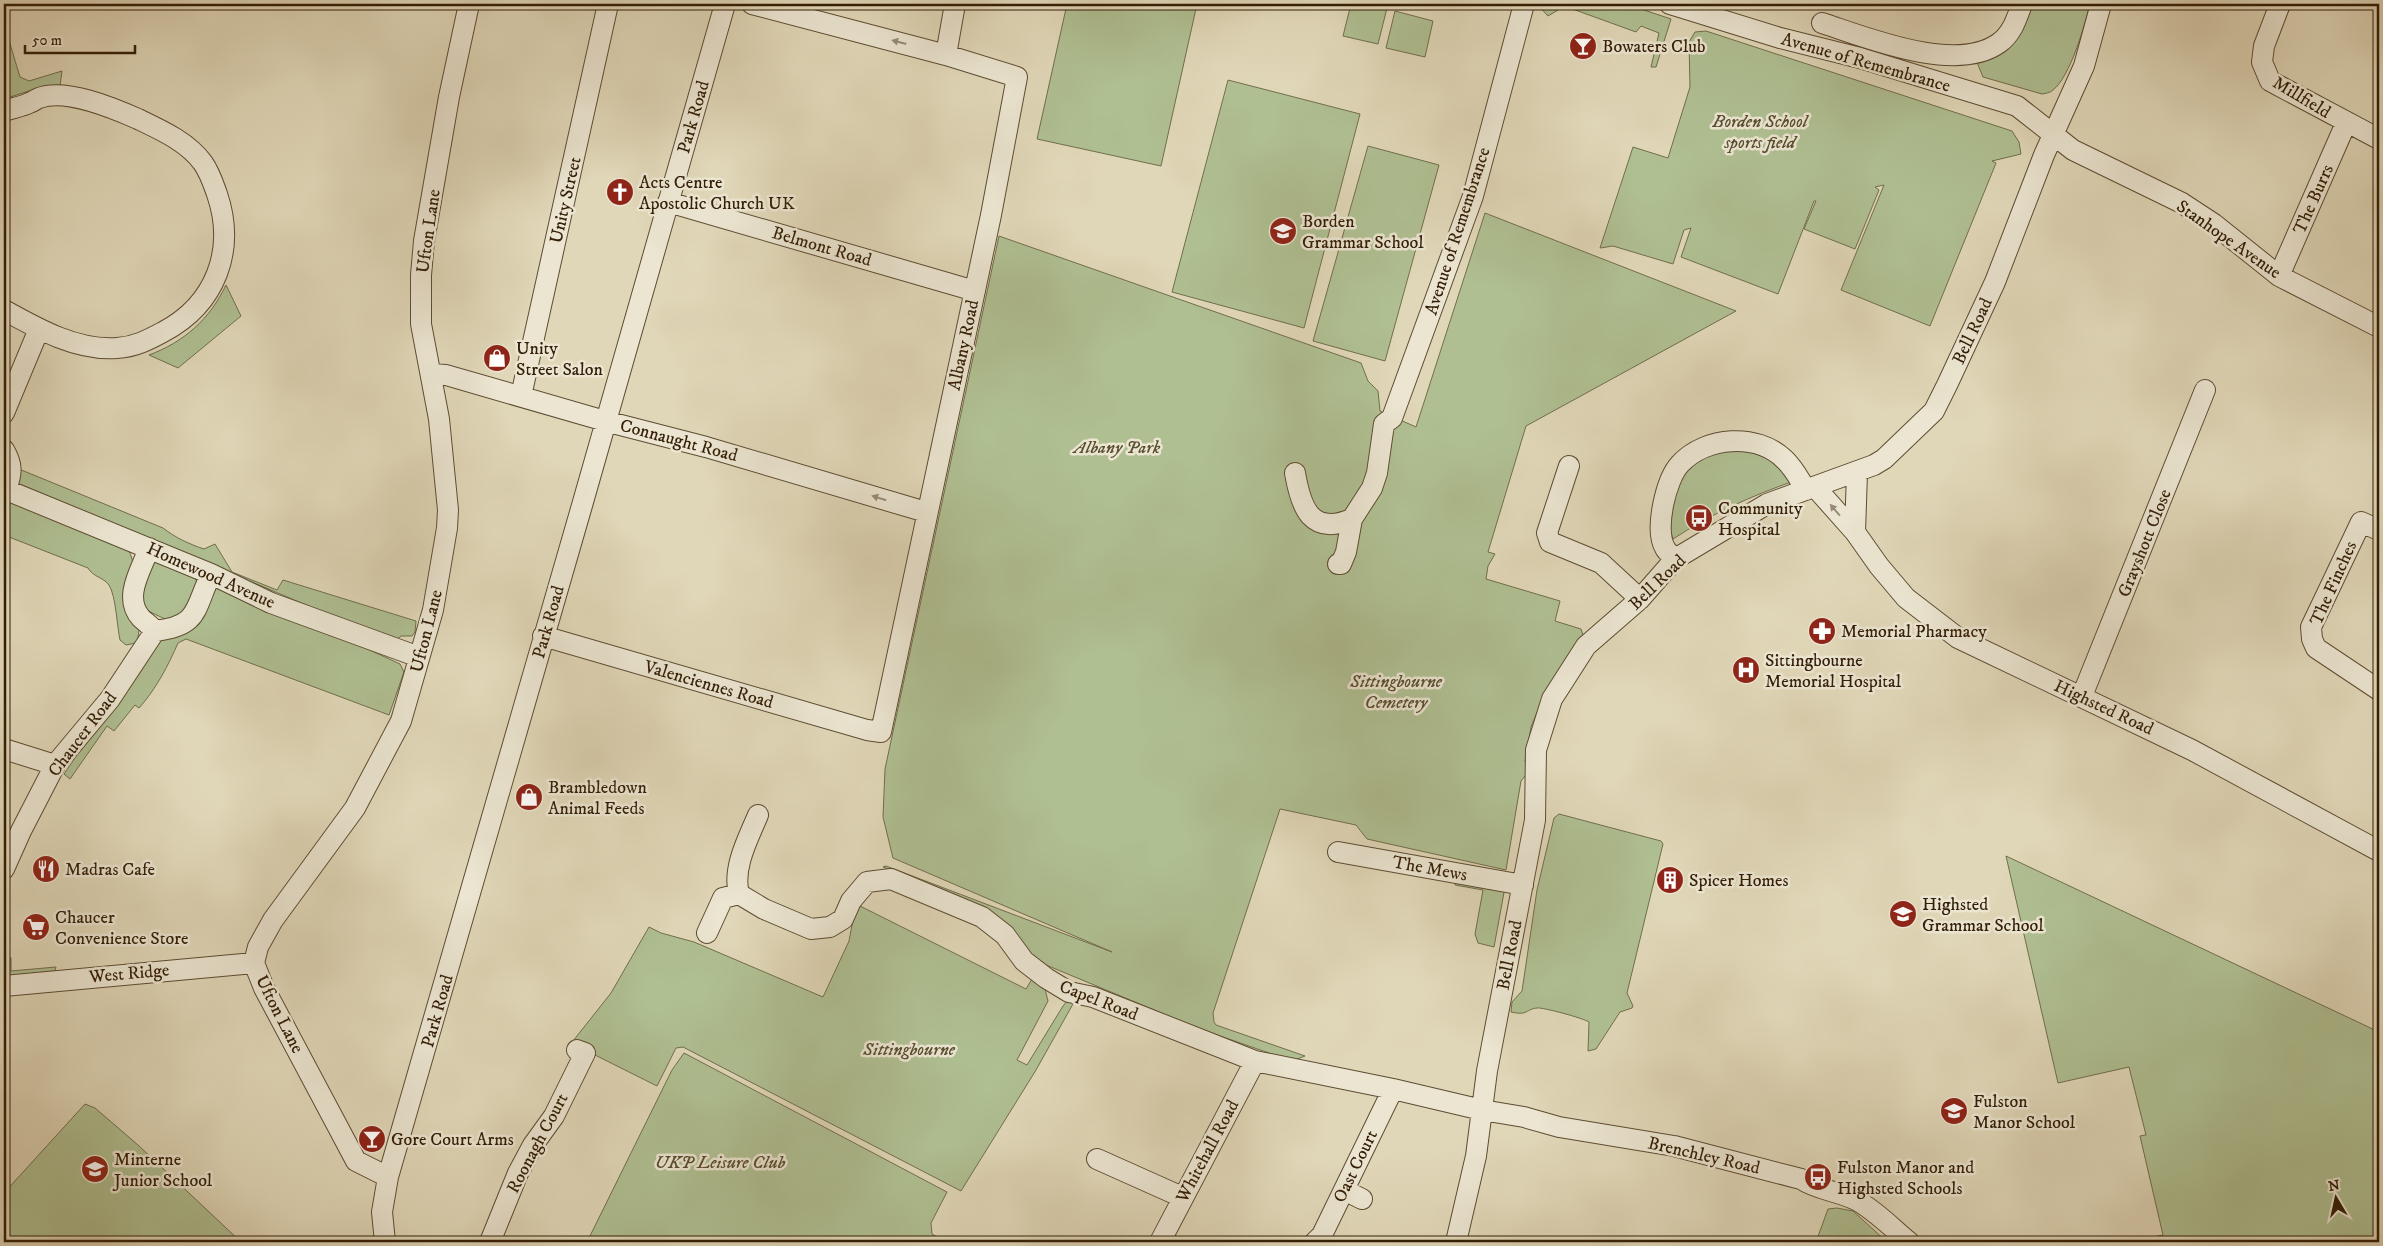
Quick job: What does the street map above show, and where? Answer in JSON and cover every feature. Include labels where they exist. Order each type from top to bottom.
[{"type":"street","name":"Ufton Lane","points":[[388,1177],[356,1161],[264,988],[254,963],[258,947],[272,920],[356,808],[402,721],[435,602],[447,528],[448,510],[445,461],[421,324],[424,241],[449,96],[469,4]]},
{"type":"street","name":"Unity Street","points":[[521,396],[608,4]]},
{"type":"street","name":"Park Road","points":[[385,1242],[382,1212],[388,1177],[508,768],[543,636],[725,4]]},
{"type":"street","points":[[752,4],[946,55],[955,4]]},
{"type":"street","name":"Avenue of Remembrance","points":[[1352,519],[1372,488],[1377,473],[1384,424],[1392,418],[1473,196],[1524,4]]},
{"type":"street","name":"Avenue of Remembrance","points":[[1670,4],[1780,38],[1860,58],[2018,106],[2053,135]]},
{"type":"street","points":[[1822,23],[1926,54],[1970,55],[2000,42],[2011,30],[2022,4]]},
{"type":"street","name":"Bell Road","points":[[1456,1242],[1476,1156],[1487,1071],[1535,820],[1536,750],[1552,699],[1586,646],[1640,599],[1675,559],[1767,504],[1857,473],[1884,459],[1934,411],[1995,282],[2053,135],[2084,66],[2101,4]]},
{"type":"street","name":"Millfield","points":[[2280,4],[2264,46],[2262,62],[2270,81],[2278,87],[2379,139]]},
{"type":"street","name":"Albany Road","points":[[876,732],[881,732],[926,512],[975,291],[1017,77],[946,55]]},
{"type":"street","points":[[4,110],[28,104],[40,97],[59,96],[76,98],[128,114],[172,136],[203,162],[211,177],[222,211],[225,240],[218,272],[207,294],[189,316],[140,344],[116,348],[90,346],[39,329],[4,310]]},
{"type":"street","name":"The Burrs","points":[[2279,276],[2346,123]]},
{"type":"street","name":"Stanhope Avenue","points":[[2053,135],[2073,150],[2182,203],[2214,224],[2279,276],[2379,327]]},
{"type":"street","name":"Belmont Road","points":[[668,202],[975,291]]},
{"type":"street","points":[[4,413],[39,329]]},
{"type":"street","name":"Connaught Road","points":[[431,374],[446,375],[605,421],[706,447],[926,512]]},
{"type":"street","name":"Grayshott Close","points":[[2082,696],[2205,390]]},
{"type":"street","name":"Highsted Road","points":[[1675,559],[1664,547],[1661,518],[1667,491],[1680,464],[1703,448],[1714,444],[1742,441],[1771,448],[1855,532],[1879,566],[1906,598],[1958,638],[2192,750],[2379,851]]},
{"type":"street","points":[[4,450],[11,462],[12,475],[5,490]]},
{"type":"street","points":[[1569,466],[1546,533],[1550,542],[1601,563],[1640,599]]},
{"type":"street","points":[[1295,473],[1305,509],[1320,524],[1337,525],[1352,519]]},
{"type":"street","points":[[1855,532],[1857,473]]},
{"type":"street","name":"Homewood Avenue","points":[[5,490],[211,574],[272,603],[420,657]]},
{"type":"street","points":[[1338,564],[1341,564],[1346,552],[1352,519]]},
{"type":"street","name":"The Finches","points":[[2379,530],[2361,522],[2311,627],[2312,638],[2316,648],[2379,690]]},
{"type":"street","points":[[149,548],[132,593],[134,606],[140,617],[155,631],[172,629],[185,624],[193,615],[211,574]]},
{"type":"street","name":"Chaucer Road","points":[[4,869],[55,765],[110,699],[155,631]]},
{"type":"street","name":"Valenciennes Road","points":[[543,636],[876,732]]},
{"type":"street","points":[[4,749],[55,765]]},
{"type":"street","points":[[707,933],[723,898],[739,894],[736,882],[739,866],[758,815]]},
{"type":"street","name":"The Mews","points":[[1338,852],[1523,885]]},
{"type":"street","name":"Capel Road","points":[[739,894],[764,909],[812,929],[830,927],[843,919],[851,901],[867,882],[891,879],[982,917],[1005,935],[1024,961],[1046,978],[1069,992],[1093,997],[1255,1061],[1393,1089],[1482,1110]]},
{"type":"street","name":"West Ridge","points":[[4,986],[254,963]]},
{"type":"street","name":"Roonagh Court","points":[[490,1242],[518,1173],[533,1145],[554,1116],[585,1053],[577,1050]]},
{"type":"street","name":"Whitehall Road","points":[[1160,1242],[1255,1061]]},
{"type":"street","name":"Oast Court","points":[[1315,1242],[1322,1235],[1393,1089]]},
{"type":"street","name":"Brenchley Road","points":[[1482,1110],[1524,1117],[1559,1127],[1674,1146],[1800,1179],[1809,1185],[1856,1200],[1886,1222],[1908,1242]]},
{"type":"street","points":[[1097,1159],[1182,1197]]},
{"type":"street","points":[[1344,1190],[1362,1199]]},
{"type":"green space","points":[[1067,4],[1197,4],[1161,166],[1037,139]]},
{"type":"green space","points":[[1351,4],[1367,4],[1387,8],[1378,44],[1343,36]]},
{"type":"green space","points":[[1537,4],[1626,4],[1671,19],[1656,67],[1651,67],[1659,33],[1641,26],[1636,32],[1567,7],[1563,7],[1548,16]]},
{"type":"green space","points":[[2026,4],[2090,4],[2071,63],[2053,90],[2042,94],[1983,77],[1976,60]]},
{"type":"green space","points":[[1395,11],[1433,21],[1425,57],[1386,48]]},
{"type":"green space","points":[[4,24],[20,77],[29,81],[62,71],[60,86],[35,89],[4,99]]},
{"type":"green space","name":"Borden School sports field","points":[[1706,31],[2012,131],[2019,142],[2021,154],[1992,161],[1996,163],[1930,326],[1841,290],[1884,185],[1875,187],[1879,190],[1855,249],[1804,229],[1816,201],[1814,201],[1778,294],[1681,257],[1691,228],[1684,230],[1673,264],[1613,246],[1600,248],[1633,147],[1668,158],[1690,87],[1689,42],[1695,32]]},
{"type":"green space","points":[[1228,80],[1360,114],[1304,328],[1172,292]]},
{"type":"green space","points":[[1368,146],[1439,165],[1385,361],[1313,341]]},
{"type":"green space","points":[[1485,213],[1736,311],[1526,426],[1488,552],[1495,554],[1488,566],[1486,579],[1560,601],[1555,621],[1581,629],[1583,635],[1593,645],[1547,688],[1531,727],[1525,761],[1527,764],[1526,775],[1521,781],[1506,870],[1367,839],[1356,825],[1280,809],[1213,1013],[1216,1025],[1305,1056],[1292,1061],[1200,1029],[1046,965],[897,872],[883,867],[886,866],[1112,952],[893,858],[883,817],[885,769],[999,236],[1361,363],[1368,381],[1378,391],[1380,411],[1416,427]]},
{"type":"green space","points":[[226,285],[241,316],[178,368],[149,355],[174,343],[195,328],[220,297]]},
{"type":"green space","points":[[1758,448],[1794,481],[1732,506],[1673,539],[1667,520],[1681,474],[1712,451]]},
{"type":"green space","points":[[19,469],[163,528],[178,538],[198,547],[204,549],[215,544],[232,572],[277,590],[283,580],[416,621],[415,632],[412,636],[401,636],[394,642],[17,483]]},
{"type":"green space","points":[[4,494],[129,551],[135,570],[138,597],[139,624],[136,643],[126,645],[120,640],[113,596],[107,582],[88,568],[4,535]]},
{"type":"green space","points":[[157,561],[194,578],[198,582],[184,618],[169,621],[140,607],[149,562]]},
{"type":"green space","points":[[217,588],[318,626],[400,664],[404,672],[389,715],[186,639],[178,643],[161,677],[145,701],[139,708],[135,705],[114,731],[107,726],[70,779],[64,774],[155,640],[213,589]]},
{"type":"green space","points":[[1559,814],[1661,841],[1663,844],[1627,993],[1633,1006],[1620,1012],[1596,1049],[1588,1051],[1589,1022],[1540,1008],[1521,1013],[1511,1012],[1512,1002],[1522,991],[1537,890],[1554,818]]},
{"type":"green space","points":[[2006,856],[2379,1032],[2379,1242],[2129,1242],[2163,1235],[2140,1136],[2146,1135],[2129,1067],[2058,1083]]},
{"type":"green space","points":[[1456,879],[1505,887],[1494,947],[1478,943],[1475,934],[1483,890],[1455,885]]},
{"type":"green space","name":"Sittingbourne","points":[[856,904],[1026,989],[1035,974],[1045,989],[1048,1001],[1017,1060],[1027,1065],[1063,1006],[1067,1001],[1078,995],[1036,1070],[961,1191],[683,1047],[676,1048],[657,1086],[595,1055],[573,1041],[611,993],[649,927],[661,933],[694,942],[823,997],[849,941]]},
{"type":"green space","points":[[4,955],[11,958],[11,971],[56,967],[55,971],[4,976]]},
{"type":"green space","name":"UKP Leisure Club","points":[[684,1053],[947,1192],[931,1223],[932,1234],[946,1242],[587,1242],[672,1070]]},
{"type":"green space","name":"Minterne Junior School","points":[[85,1104],[95,1108],[138,1145],[241,1242],[4,1242],[4,1193]]},
{"type":"green space","points":[[1837,1208],[1853,1211],[1887,1242],[1816,1242],[1828,1209]]},
{"type":"place","name":"Bowaters Club","points":[[1583,46]]},
{"type":"place","name":"Acts Centre Apostolic Church UK","points":[[620,192]]},
{"type":"place","name":"Borden Grammar School","points":[[1283,231]]},
{"type":"place","name":"Unity Street Salon","points":[[497,358]]},
{"type":"place","name":"Community Hospital","points":[[1699,518]]},
{"type":"place","name":"Memorial Pharmacy","points":[[1822,631]]},
{"type":"place","name":"Sittingbourne Memorial Hospital","points":[[1746,670]]},
{"type":"place","name":"Brambledown Animal Feeds","points":[[529,797]]},
{"type":"place","name":"Madras Cafe","points":[[46,869]]},
{"type":"place","name":"Spicer Homes","points":[[1670,880]]},
{"type":"place","name":"Highsted Grammar School","points":[[1903,914]]},
{"type":"place","name":"Chaucer Convenience Store","points":[[36,927]]},
{"type":"place","name":"Fulston Manor School","points":[[1954,1111]]},
{"type":"place","name":"Gore Court Arms","points":[[372,1139]]},
{"type":"place","name":"Minterne Junior School","points":[[95,1169]]},
{"type":"place","name":"Fulston Manor and Highsted Schools","points":[[1818,1177]]},
{"type":"park label","name":"Albany Park","points":[[1117,447]]},
{"type":"park label","name":"Sittingbourne Cemetery","points":[[1396,691]]}]
